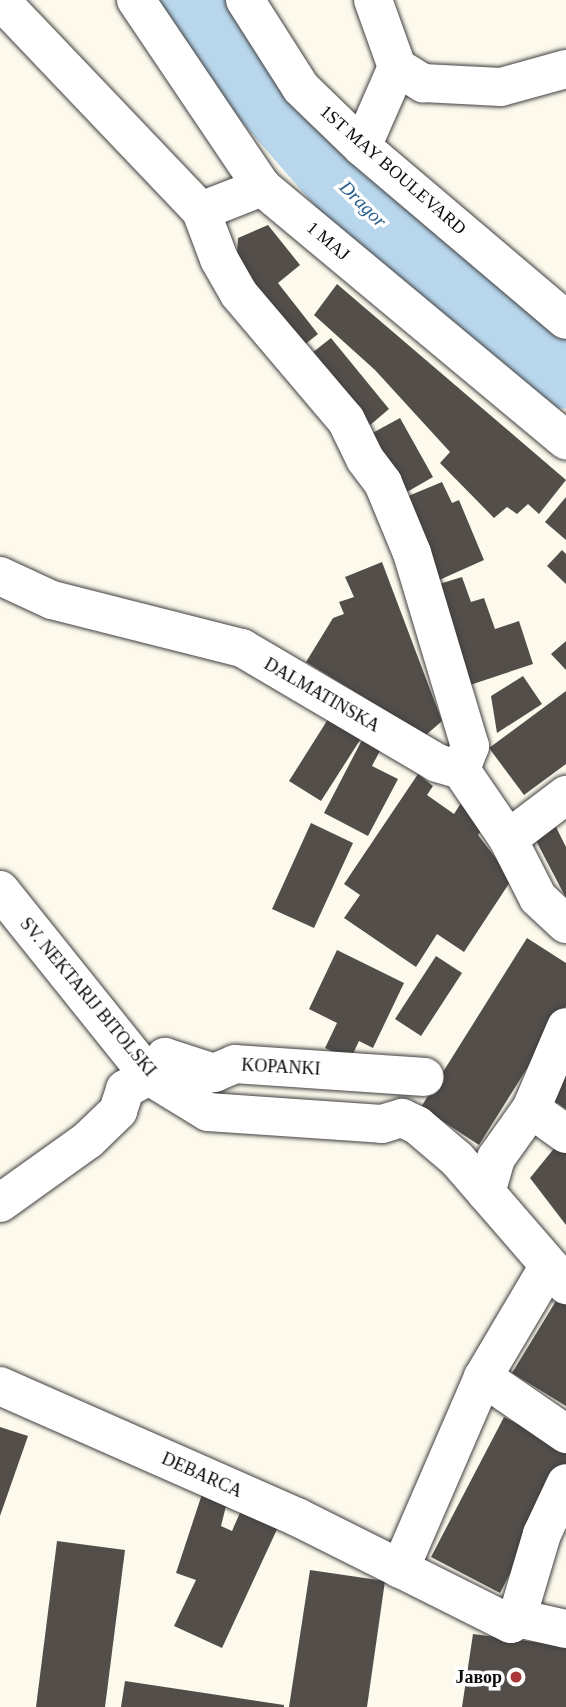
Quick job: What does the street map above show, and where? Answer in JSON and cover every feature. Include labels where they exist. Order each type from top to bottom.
[{"type":"street","points":[[0,0],[201,211],[219,259],[239,294],[346,420],[365,458],[383,483],[412,552],[470,746],[461,770],[509,839],[538,898],[566,924]]},
{"type":"street","name":"1 MAJ","points":[[136,0],[262,187],[566,440]]},
{"type":"street","name":"1ST MAY BOULEVARD","points":[[245,0],[301,88],[362,147],[566,320]]},
{"type":"street","points":[[362,147],[397,67],[377,2]]},
{"type":"street","points":[[397,67],[423,83],[501,88],[566,69]]},
{"type":"street","points":[[201,211],[262,187]]},
{"type":"street","name":"DALMATINSKA","points":[[0,576],[52,600],[242,648],[437,763],[461,770]]},
{"type":"street","points":[[509,839],[566,795]]},
{"type":"street","name":"SV. NEKTARIJ BITOLSKI","points":[[0,890],[149,1076],[208,1112],[382,1124],[401,1118],[417,1125],[457,1160],[557,1276]]},
{"type":"street","points":[[486,1193],[496,1158],[531,1109],[566,1027]]},
{"type":"street","name":"KOPANKI","points":[[149,1076],[165,1057],[214,1073],[235,1064],[425,1077]]},
{"type":"street","points":[[0,1203],[88,1140],[118,1111],[125,1089],[149,1076]]},
{"type":"street","points":[[531,1109],[566,1134]]},
{"type":"street","points":[[400,1569],[483,1377],[557,1276]]},
{"type":"street","points":[[483,1377],[566,1434]]},
{"type":"street","name":"DEBARCA","points":[[0,1386],[297,1517],[512,1624],[517,1618],[566,1629]]},
{"type":"street","points":[[517,1618],[554,1541],[566,1483]]},
{"type":"building","points":[[268,225],[300,265],[278,283],[318,334],[298,350],[236,271],[238,238]]},
{"type":"building","points":[[337,284],[566,480],[539,514],[528,504],[517,514],[507,507],[494,518],[440,463],[450,452],[375,370],[314,315]]},
{"type":"building","points":[[331,338],[389,409],[362,432],[303,360]]},
{"type":"building","points":[[400,418],[433,477],[400,496],[367,436]]},
{"type":"building","points":[[442,482],[452,503],[459,500],[484,560],[437,581],[401,499]]},
{"type":"building","points":[[566,497],[566,540],[545,522]]},
{"type":"building","points":[[562,550],[566,554],[566,584],[547,566]]},
{"type":"building","points":[[382,562],[442,721],[426,735],[306,662],[333,618],[344,614],[339,602],[354,597],[345,577]]},
{"type":"building","points":[[462,577],[471,602],[484,598],[495,629],[519,621],[533,664],[470,685],[436,585]]},
{"type":"building","points":[[566,641],[566,670],[551,654]]},
{"type":"building","points":[[523,676],[542,704],[497,733],[491,696]]},
{"type":"building","points":[[566,691],[566,764],[524,795],[489,748]]},
{"type":"building","points":[[330,716],[362,737],[321,801],[289,781]]},
{"type":"building","points":[[364,736],[383,745],[372,766],[398,779],[368,836],[324,813]]},
{"type":"building","points":[[418,774],[433,786],[427,795],[454,814],[461,803],[488,821],[478,835],[512,879],[464,952],[437,934],[416,967],[344,918],[360,895],[344,884]]},
{"type":"building","points":[[311,823],[353,843],[314,928],[272,909]]},
{"type":"building","points":[[554,823],[566,847],[566,898],[533,835]]},
{"type":"building","points":[[527,938],[566,963],[566,1006],[479,1145],[421,1107]]},
{"type":"building","points":[[337,950],[404,983],[373,1048],[359,1041],[350,1060],[325,1048],[337,1023],[309,1009]]},
{"type":"building","points":[[436,956],[462,973],[421,1036],[395,1019]]},
{"type":"building","points":[[566,1066],[566,1109],[546,1095]]},
{"type":"building","points":[[556,1146],[566,1153],[566,1225],[530,1178]]},
{"type":"building","points":[[559,1296],[566,1305],[566,1406],[512,1373]]},
{"type":"building","points":[[504,1417],[566,1449],[566,1466],[500,1593],[431,1557]]},
{"type":"building","points":[[0,1427],[28,1436],[0,1516]]},
{"type":"building","points":[[204,1488],[228,1498],[221,1526],[232,1531],[242,1508],[279,1525],[222,1648],[174,1626],[196,1580],[176,1573]]},
{"type":"building","points":[[57,1541],[125,1550],[105,1707],[36,1707]]},
{"type":"building","points":[[310,1570],[385,1581],[367,1707],[289,1707]]},
{"type":"building","name":"Јавор","points":[[473,1634],[566,1646],[566,1707],[462,1707]]},
{"type":"building","points":[[125,1681],[284,1705],[284,1707],[121,1707]]},
{"type":"waterway","name":"Dragor","points":[[194,0],[249,77],[365,210],[566,374]]},
{"type":"place","name":"Јавор","points":[[516,1677]]}]
